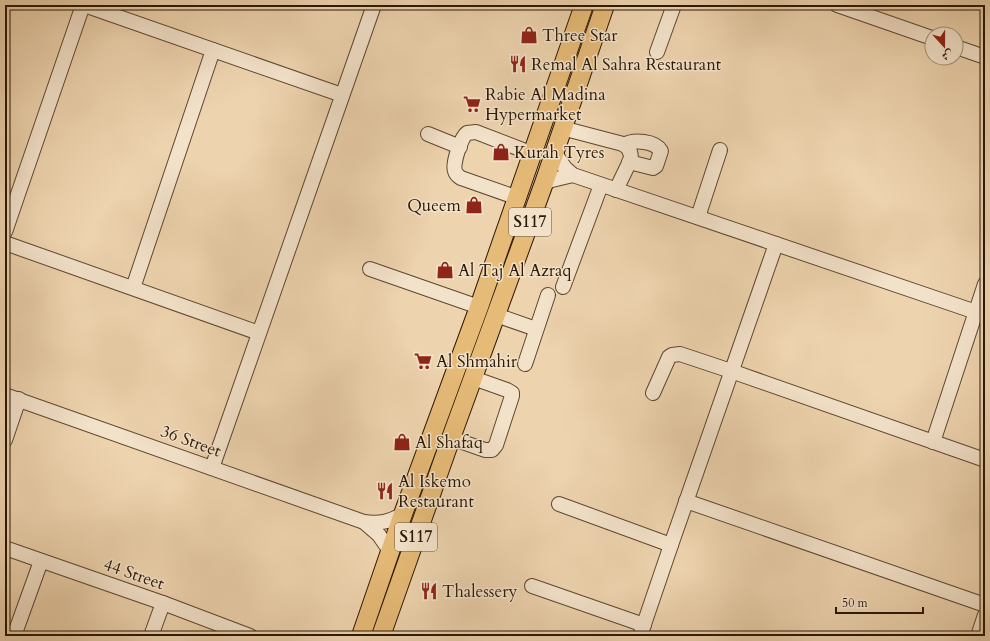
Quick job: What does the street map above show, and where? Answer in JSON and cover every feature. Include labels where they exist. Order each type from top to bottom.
[{"type":"main road","name":"S117","points":[[361,636],[403,514],[518,198],[584,5]]},
{"type":"main road","name":"S117","points":[[381,636],[544,183],[605,5]]},
{"type":"lane","points":[[5,232],[83,5],[342,95]]},
{"type":"lane","points":[[212,468],[374,5]]},
{"type":"lane","points":[[657,52],[674,5]]},
{"type":"lane","points":[[836,5],[924,35]]},
{"type":"lane","points":[[132,288],[213,50]]},
{"type":"lane","points":[[964,50],[985,57]]},
{"type":"lane","points":[[562,128],[624,144],[631,154],[629,162],[616,190]]},
{"type":"lane","points":[[518,198],[461,178],[457,175],[454,167],[460,147],[465,134],[473,131],[533,154]]},
{"type":"lane","points":[[428,134],[460,147]]},
{"type":"lane","points":[[624,144],[632,141],[639,141],[656,146],[661,151],[656,166],[653,168],[629,162]]},
{"type":"lane","points":[[698,218],[720,150]]},
{"type":"lane","points":[[554,152],[565,168],[573,175],[976,312]]},
{"type":"lane","points":[[544,183],[573,175]]},
{"type":"lane","points":[[563,287],[601,185]]},
{"type":"lane","points":[[5,243],[259,333]]},
{"type":"lane","points":[[532,586],[642,631],[776,244]]},
{"type":"lane","points":[[370,269],[479,307]]},
{"type":"lane","points":[[933,442],[985,284]]},
{"type":"lane","points":[[525,364],[548,295]]},
{"type":"lane","points":[[496,315],[536,329]]},
{"type":"lane","points":[[653,393],[667,360],[672,355],[680,354],[985,460]]},
{"type":"lane","points":[[451,438],[489,450],[492,450],[496,445],[512,393],[473,378]]},
{"type":"lane","name":"36 Street","points":[[5,395],[364,522],[374,524],[385,523],[394,520],[403,514]]},
{"type":"lane","points":[[5,440],[19,400]]},
{"type":"lane","points":[[686,501],[985,605]]},
{"type":"lane","points":[[559,504],[671,545]]},
{"type":"lane","name":"36 Street","points":[[364,522],[379,535],[390,551]]},
{"type":"lane","name":"44 Street","points":[[5,548],[163,603],[250,636]]},
{"type":"lane","points":[[14,636],[41,561]]},
{"type":"lane","points":[[151,636],[163,603]]},
{"type":"lane","points":[[978,636],[985,615]]},
{"type":"place","name":"Three Star","points":[[529,35]]},
{"type":"place","name":"Remal Al Sahra Restaurant","points":[[518,64]]},
{"type":"place","name":"Rabie Al Madina Hypermarket","points":[[472,104]]},
{"type":"place","name":"Kurah Tyres","points":[[501,152]]},
{"type":"place","name":"Queem","points":[[474,205]]},
{"type":"place","name":"Al Taj Al Azraq","points":[[445,270]]},
{"type":"place","name":"Al Shmahir","points":[[423,361]]},
{"type":"place","name":"Al Shafaq","points":[[402,442]]},
{"type":"place","name":"Al Iskemo Restaurant","points":[[385,491]]},
{"type":"place","name":"Thalessery","points":[[429,591]]}]
